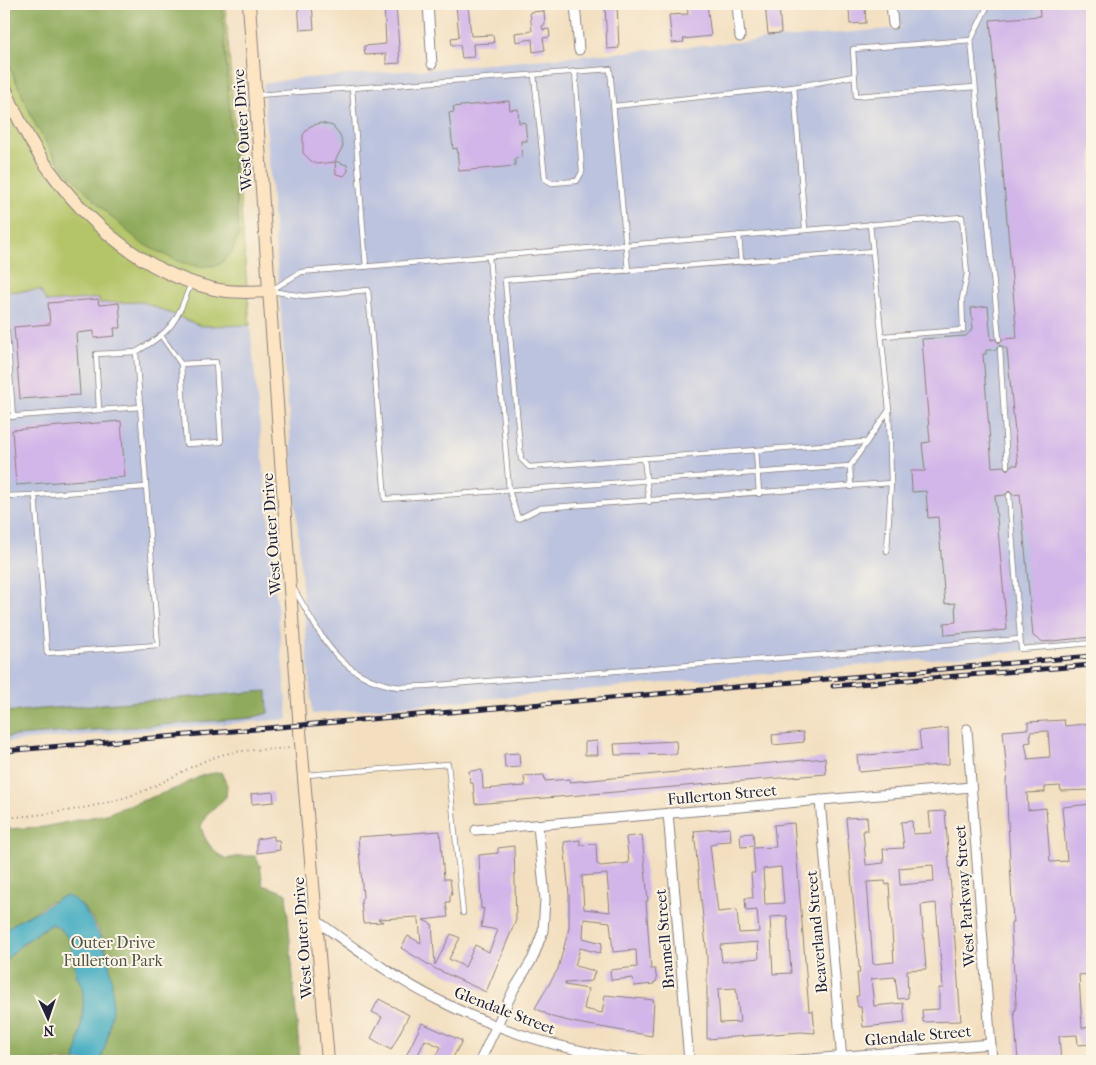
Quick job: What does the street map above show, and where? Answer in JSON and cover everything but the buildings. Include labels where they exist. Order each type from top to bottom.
[{"type":"main road","name":"West Outer Drive","points":[[249,4],[304,775],[328,1061]]},
{"type":"main road","points":[[4,84],[33,145],[74,199],[111,235],[130,250],[173,274],[215,290],[234,292],[270,291]]},
{"type":"street","points":[[428,4],[432,64]]},
{"type":"street","points":[[575,4],[579,50]]},
{"type":"street","points":[[738,4],[740,37]]},
{"type":"street","points":[[891,4],[892,24]]},
{"type":"street","name":"West Parkway Street","points":[[967,729],[992,1061]]},
{"type":"street","name":"Fullerton Street","points":[[476,830],[971,787]]},
{"type":"street","name":"Beaverland Street","points":[[820,800],[842,1059]]},
{"type":"street","name":"Bramell Street","points":[[668,813],[689,1061]]},
{"type":"street","points":[[480,1061],[514,989],[533,958],[543,931],[545,899],[538,824]]},
{"type":"street","name":"Glendale Street","points":[[317,921],[368,958],[436,1000],[497,1027],[571,1050],[644,1061]]},
{"type":"street","name":"Glendale Street","points":[[787,1061],[842,1059],[990,1044]]},
{"type":"lane","points":[[985,4],[986,9],[970,40],[999,339]]},
{"type":"lane","points":[[970,40],[853,49],[856,96],[975,87]]},
{"type":"lane","points":[[256,96],[610,69],[628,271]]},
{"type":"lane","points":[[534,74],[544,180],[552,183],[577,181],[582,172],[575,72]]},
{"type":"lane","points":[[614,106],[794,87],[854,76]]},
{"type":"lane","points":[[794,87],[805,229]]},
{"type":"lane","points":[[352,88],[366,267]]},
{"type":"lane","points":[[270,291],[301,272],[962,217],[967,274],[962,299],[963,330],[883,336]]},
{"type":"lane","points":[[870,224],[883,336],[889,410],[891,483],[887,551]]},
{"type":"lane","points":[[739,235],[741,262]]},
{"type":"lane","points":[[865,442],[529,467],[521,458],[505,280],[873,251]]},
{"type":"lane","points":[[489,256],[509,490],[518,519],[540,508],[649,502],[891,483]]},
{"type":"lane","points":[[99,410],[96,354],[136,352],[162,337],[178,318],[191,282]]},
{"type":"lane","points":[[270,291],[304,296],[368,290],[385,499],[850,466]]},
{"type":"lane","points":[[7,332],[13,416]]},
{"type":"lane","points":[[162,337],[180,364],[186,444],[221,442],[216,362],[180,364]]},
{"type":"lane","points":[[1000,349],[1006,466]]},
{"type":"lane","points":[[35,495],[47,653],[158,644],[136,352]]},
{"type":"lane","points":[[4,417],[141,407]]},
{"type":"lane","points":[[850,487],[850,466],[889,410]]},
{"type":"lane","points":[[756,450],[759,494]]},
{"type":"lane","points":[[644,458],[649,502]]},
{"type":"lane","points":[[4,493],[4,496],[35,495],[146,486]]},
{"type":"lane","points":[[1009,495],[1021,649],[1092,643]]},
{"type":"lane","points":[[290,584],[327,647],[338,658],[352,671],[394,686],[426,686],[1020,638]]},
{"type":"lane","points":[[304,775],[448,764],[463,913]]},
{"type":"path","points":[[4,818],[40,815],[111,801],[146,790],[189,768],[225,754],[302,746]]},
{"type":"shaded area","points":[[898,4],[1092,4],[1092,645],[312,714],[263,84],[291,79],[418,70],[900,28]]},
{"type":"shaded area","points":[[41,290],[47,302],[99,298],[100,303],[143,302],[201,326],[250,325],[288,719],[4,742],[4,292]]},
{"type":"green space","points":[[4,4],[225,4],[250,325],[201,326],[143,302],[100,303],[99,298],[47,302],[40,290],[4,292]]},
{"type":"green space","points":[[4,4],[222,4],[239,235],[232,252],[219,265],[200,267],[177,261],[141,243],[108,214],[58,162],[36,126],[7,61]]},
{"type":"green space","points":[[267,691],[268,713],[251,718],[4,737],[4,712]]},
{"type":"green space","name":"Outer Drive Fullerton Park","points":[[221,772],[227,785],[226,797],[206,815],[201,826],[202,831],[209,845],[225,859],[255,856],[260,865],[263,885],[286,893],[300,1061],[100,1061],[109,1031],[112,998],[109,966],[101,935],[82,905],[51,901],[4,932],[4,829],[44,827],[106,814],[177,788],[203,775]]},
{"type":"green space","points":[[51,924],[64,932],[68,938],[82,988],[83,1015],[75,1061],[4,1061],[4,962],[16,949]]},
{"type":"water","points":[[67,896],[82,907],[99,933],[110,968],[112,1006],[110,1025],[100,1061],[75,1061],[82,1024],[83,996],[70,944],[64,932],[51,924],[26,941],[4,962],[4,932],[17,921],[42,909],[56,899]]},
{"type":"railway","points":[[4,751],[1092,656]]},
{"type":"railway","points":[[833,686],[1092,665]]}]
